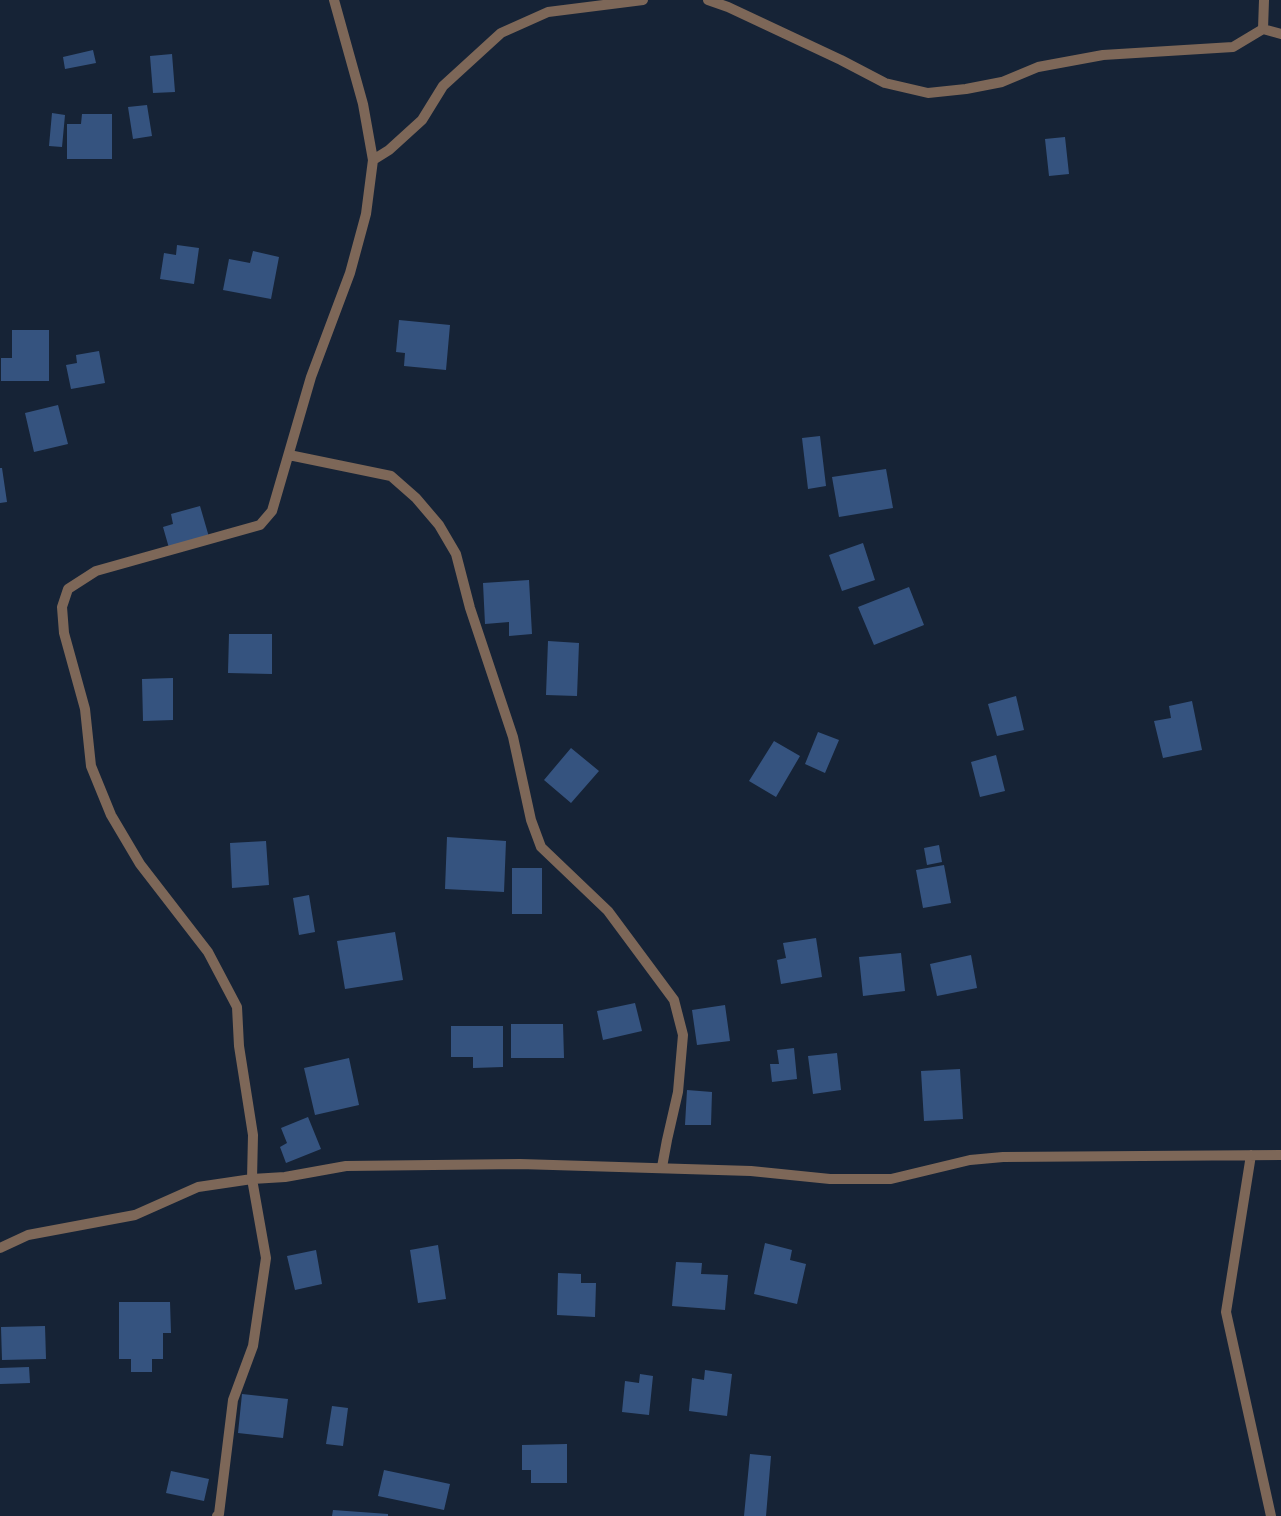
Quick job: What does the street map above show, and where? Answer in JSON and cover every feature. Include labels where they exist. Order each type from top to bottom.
[{"type":"street","points":[[217,1516],[219,1514],[233,1400],[253,1346],[266,1258],[252,1179],[253,1134],[239,1046],[237,1007],[208,952],[140,864],[111,815],[91,766],[86,709],[64,633],[62,608],[68,589],[96,571],[260,526],[272,511],[312,377],[350,273],[366,214],[373,160],[362,104],[334,0]]},
{"type":"street","points":[[373,160],[389,150],[422,120],[443,86],[502,33],[548,12],[643,0]]},
{"type":"street","points":[[708,0],[728,7],[824,52],[885,83],[928,93],[966,89],[1002,82],[1038,67],[1103,55],[1233,47],[1263,29],[1281,34]]},
{"type":"street","points":[[1263,29],[1264,0]]},
{"type":"street","points":[[289,455],[391,476],[416,498],[439,525],[456,554],[470,608],[513,737],[531,820],[541,847],[608,911],[674,1000],[683,1034],[678,1092],[662,1167]]},
{"type":"street","points":[[1251,1155],[1226,1312],[1271,1516]]},
{"type":"street","points":[[0,1248],[28,1235],[135,1215],[198,1187],[252,1179],[285,1177],[346,1166],[520,1164],[662,1167],[751,1171],[830,1179],[891,1178],[970,1160],[1003,1157],[1281,1155]]},
{"type":"building","points":[[93,50],[96,63],[65,69],[63,57]]},
{"type":"building","points":[[172,54],[175,92],[153,93],[150,56]]},
{"type":"building","points":[[147,105],[152,136],[133,139],[128,107]]},
{"type":"building","points":[[52,113],[65,115],[62,147],[49,146]]},
{"type":"building","points":[[82,114],[112,114],[112,159],[67,159],[67,124],[81,124]]},
{"type":"building","points":[[1065,137],[1069,174],[1049,176],[1045,139]]},
{"type":"building","points":[[177,245],[199,248],[194,284],[160,279],[164,253],[176,255]]},
{"type":"building","points":[[253,251],[279,257],[271,299],[223,290],[229,259],[250,263]]},
{"type":"building","points":[[399,320],[450,325],[446,370],[404,366],[405,353],[396,352]]},
{"type":"building","points":[[12,330],[49,330],[49,381],[1,381],[1,358],[12,358]]},
{"type":"building","points":[[99,351],[105,383],[71,389],[66,365],[77,363],[76,355]]},
{"type":"building","points":[[58,405],[68,444],[34,452],[25,413]]},
{"type":"building","points":[[820,436],[826,486],[808,489],[802,438]]},
{"type":"building","points":[[0,468],[2,468],[7,502],[0,503]]},
{"type":"building","points":[[886,469],[893,508],[839,517],[832,477]]},
{"type":"building","points":[[200,506],[209,537],[169,548],[163,527],[173,524],[171,514]]},
{"type":"building","points":[[863,543],[875,580],[842,591],[829,555]]},
{"type":"building","points":[[529,580],[532,634],[509,636],[509,622],[485,624],[483,583]]},
{"type":"building","points":[[909,587],[924,625],[874,645],[858,607]]},
{"type":"building","points":[[229,634],[272,634],[272,674],[228,673]]},
{"type":"building","points":[[548,641],[579,643],[577,696],[546,695]]},
{"type":"building","points":[[173,678],[173,720],[143,721],[142,679]]},
{"type":"building","points":[[1016,696],[1024,730],[997,736],[988,704]]},
{"type":"building","points":[[1192,701],[1202,750],[1163,758],[1154,721],[1171,718],[1169,706]]},
{"type":"building","points":[[818,732],[839,740],[825,773],[805,764]]},
{"type":"building","points":[[774,741],[800,756],[776,797],[749,781]]},
{"type":"building","points":[[571,748],[599,771],[571,803],[544,780]]},
{"type":"building","points":[[996,755],[1005,791],[980,797],[971,762]]},
{"type":"building","points":[[447,837],[506,841],[504,892],[445,889]]},
{"type":"building","points":[[266,841],[269,885],[232,888],[230,843]]},
{"type":"building","points":[[939,845],[942,862],[927,865],[924,848]]},
{"type":"building","points":[[944,865],[951,903],[923,908],[916,870]]},
{"type":"building","points":[[512,868],[542,868],[542,914],[512,914]]},
{"type":"building","points":[[309,895],[315,932],[299,935],[293,898]]},
{"type":"building","points":[[395,932],[403,980],[345,989],[337,941]]},
{"type":"building","points":[[816,938],[822,977],[781,984],[777,960],[786,958],[783,943]]},
{"type":"building","points":[[901,953],[905,991],[863,996],[859,957]]},
{"type":"building","points":[[971,955],[977,988],[937,996],[930,964]]},
{"type":"building","points":[[635,1003],[642,1031],[603,1040],[597,1011]]},
{"type":"building","points":[[725,1005],[730,1041],[697,1045],[692,1010]]},
{"type":"building","points":[[511,1024],[563,1024],[564,1058],[511,1058]]},
{"type":"building","points":[[451,1026],[503,1026],[503,1067],[473,1068],[473,1057],[451,1057]]},
{"type":"building","points":[[794,1048],[797,1079],[772,1082],[770,1064],[779,1064],[777,1050]]},
{"type":"building","points":[[837,1053],[841,1090],[813,1094],[808,1056]]},
{"type":"building","points":[[349,1058],[359,1105],[315,1115],[304,1068]]},
{"type":"building","points":[[960,1069],[963,1119],[924,1121],[921,1071]]},
{"type":"building","points":[[687,1090],[712,1092],[711,1125],[685,1125]]},
{"type":"building","points":[[308,1117],[321,1149],[286,1163],[280,1147],[287,1143],[281,1128]]},
{"type":"building","points":[[765,1243],[792,1250],[790,1260],[806,1264],[797,1304],[754,1294]]},
{"type":"building","points":[[438,1245],[446,1299],[418,1303],[410,1250]]},
{"type":"building","points":[[316,1250],[322,1284],[295,1290],[287,1256]]},
{"type":"building","points":[[676,1262],[702,1263],[701,1274],[728,1275],[725,1310],[672,1306]]},
{"type":"building","points":[[558,1273],[581,1274],[581,1283],[596,1283],[595,1317],[557,1315]]},
{"type":"building","points":[[119,1302],[170,1302],[171,1333],[163,1333],[163,1359],[152,1359],[152,1372],[131,1372],[131,1359],[119,1359]]},
{"type":"building","points":[[45,1326],[46,1359],[2,1360],[1,1327]]},
{"type":"building","points":[[29,1367],[30,1383],[0,1384],[0,1368]]},
{"type":"building","points":[[705,1370],[732,1374],[727,1416],[689,1411],[692,1378],[704,1380]]},
{"type":"building","points":[[640,1374],[653,1376],[649,1415],[622,1412],[625,1381],[639,1383]]},
{"type":"building","points":[[242,1394],[288,1399],[283,1438],[238,1433]]},
{"type":"building","points":[[332,1406],[348,1408],[343,1446],[326,1444]]},
{"type":"building","points":[[567,1444],[567,1483],[531,1483],[531,1470],[522,1470],[522,1445]]},
{"type":"building","points":[[750,1454],[771,1456],[766,1516],[744,1516]]},
{"type":"building","points":[[384,1470],[450,1484],[444,1510],[378,1496]]},
{"type":"building","points":[[171,1471],[209,1479],[204,1501],[166,1493]]},
{"type":"building","points":[[333,1510],[388,1514],[388,1516],[332,1516]]}]
